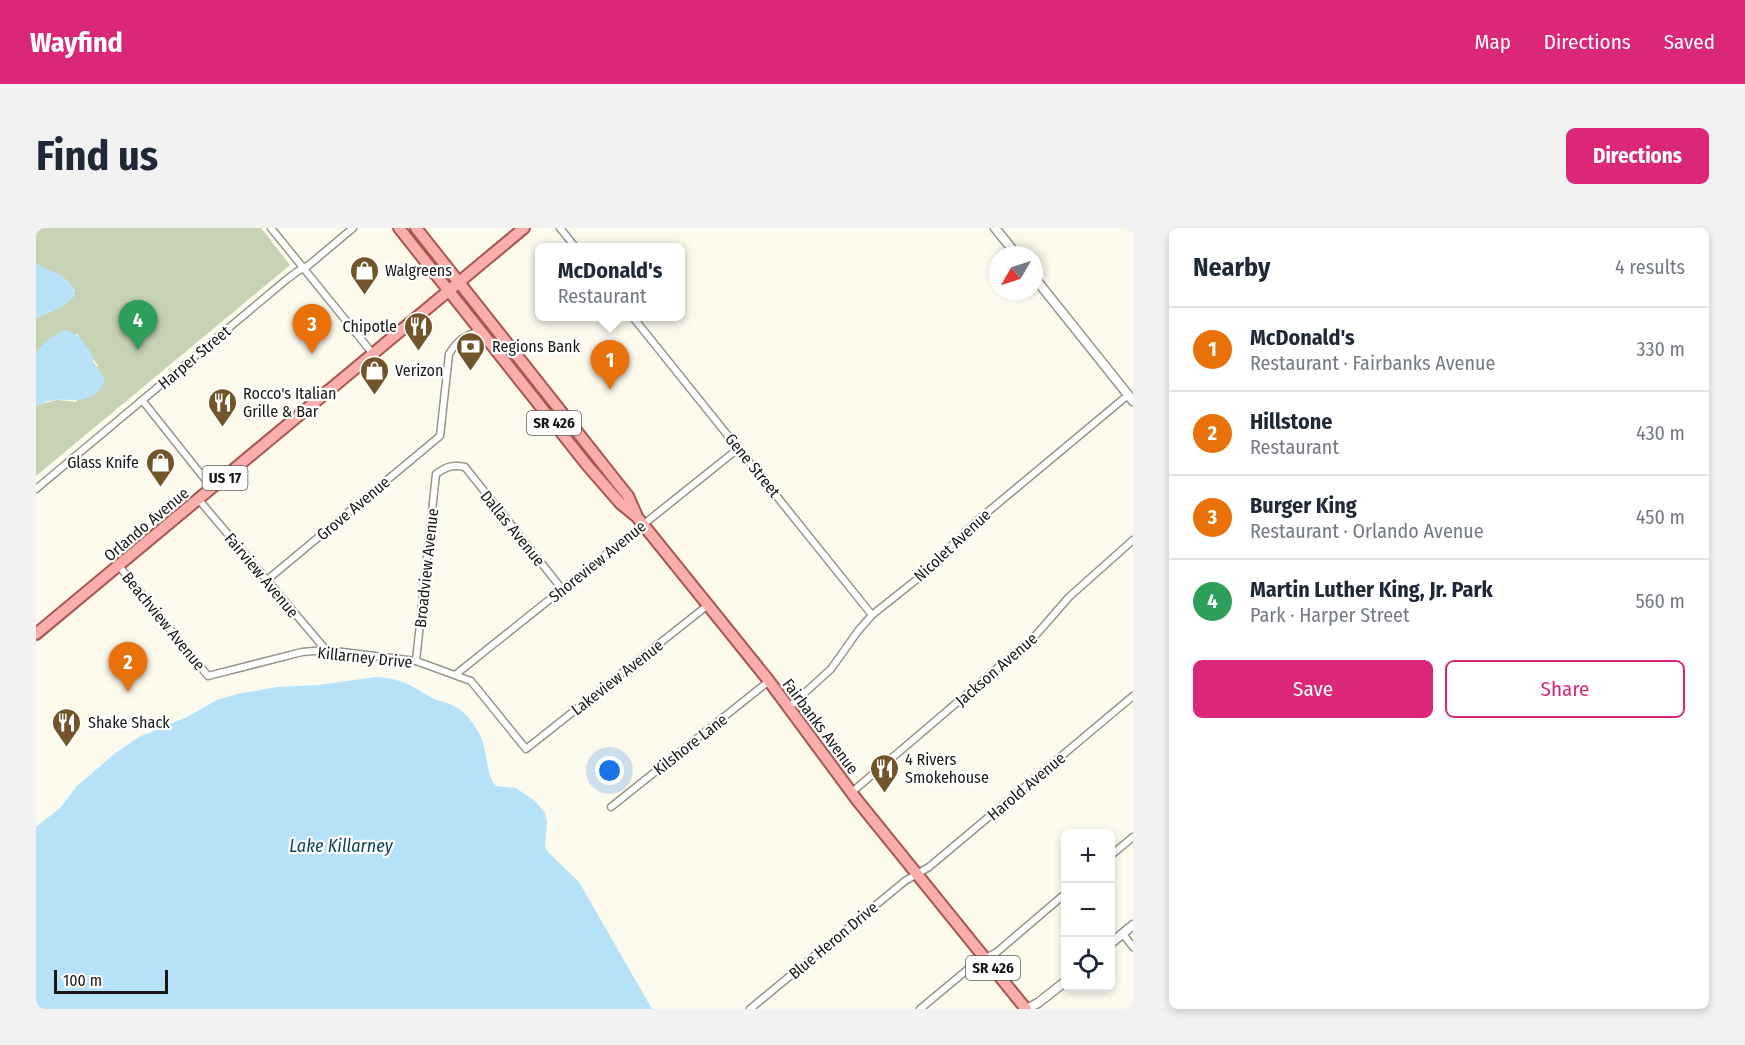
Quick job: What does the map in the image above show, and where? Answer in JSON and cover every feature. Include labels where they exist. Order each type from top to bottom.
[{"type":"main road","name":"Fairbanks Avenue","points":[[399,228],[587,465],[620,503],[640,520],[789,706],[852,792],[1026,1009]]},
{"type":"main road","name":"Fairbanks Avenue","points":[[416,228],[628,496],[640,520]]},
{"type":"main road","name":"Orlando Avenue","points":[[36,634],[524,228]]},
{"type":"street","points":[[271,228],[373,354]]},
{"type":"street","name":"Harper Street","points":[[36,489],[353,228]]},
{"type":"street","points":[[560,228],[572,243]]},
{"type":"street","points":[[995,228],[1010,246]]},
{"type":"street","points":[[1043,288],[1131,398]]},
{"type":"street","name":"Gene Street","points":[[636,321],[872,615]]},
{"type":"street","name":"Grove Avenue","points":[[267,580],[440,436],[449,354],[464,336],[481,332]]},
{"type":"street","name":"Nicolet Avenue","points":[[789,706],[831,669],[872,615],[916,580],[985,513],[1131,398]]},
{"type":"street","points":[[142,400],[213,488]]},
{"type":"street","name":"Shoreview Avenue","points":[[455,675],[562,589],[640,520],[739,448]]},
{"type":"street","name":"Dallas Avenue","points":[[436,474],[449,466],[465,467],[562,589]]},
{"type":"street","name":"Broadview Avenue","points":[[416,661],[436,474]]},
{"type":"street","name":"Fairview Avenue","points":[[198,500],[326,650]]},
{"type":"street","name":"Jackson Avenue","points":[[852,792],[1035,636],[1068,597],[1133,540]]},
{"type":"street","name":"Beachview Avenue","points":[[119,566],[208,675]]},
{"type":"street","name":"Lakeview Avenue","points":[[526,749],[708,605]]},
{"type":"street","name":"Killarney Drive","points":[[208,675],[302,652],[326,650],[416,661],[471,681],[526,749]]},
{"type":"street","name":"Kilshore Lane","points":[[611,807],[769,681]]},
{"type":"street","name":"Harold Avenue","points":[[917,874],[929,867],[1133,696]]},
{"type":"street","points":[[1115,852],[1133,837]]},
{"type":"street","name":"Blue Heron Drive","points":[[750,1009],[905,881],[917,874]]},
{"type":"street","points":[[920,1009],[973,965],[997,952],[1061,896]]},
{"type":"street","points":[[1115,940],[1133,925]]},
{"type":"street","points":[[1123,934],[1133,947]]},
{"type":"street","points":[[1026,1009],[1038,1003],[1061,984]]},
{"type":"green space","points":[[36,228],[261,228],[290,265],[36,476],[36,405],[57,400],[76,402],[98,366],[77,334],[45,342],[36,353],[36,318],[62,307],[75,291],[66,279],[36,264]]},
{"type":"water","points":[[36,264],[60,275],[70,283],[75,296],[62,307],[36,318]]},
{"type":"water","points":[[63,330],[72,332],[84,343],[105,381],[95,394],[89,397],[77,400],[52,400],[36,405],[36,353],[45,342]]},
{"type":"water","name":"Lake Killarney","points":[[376,677],[406,683],[432,698],[454,706],[470,719],[481,737],[492,781],[496,786],[516,788],[535,801],[545,813],[547,822],[545,846],[548,852],[579,882],[652,1009],[36,1009],[36,827],[61,807],[76,787],[114,754],[139,737],[187,717],[217,700],[277,687],[319,685]]},
{"type":"place","name":"Walgreens","points":[[364,296]]},
{"type":"place","name":"Martin Luther King, Jr. Park","points":[[138,350]]},
{"type":"place","name":"Chipotle","points":[[418,352]]},
{"type":"place","name":"Burger King","points":[[312,354]]},
{"type":"place","name":"Regions Bank","points":[[471,372]]},
{"type":"place","name":"McDonald's","points":[[610,390]]},
{"type":"place","name":"Verizon","points":[[374,396]]},
{"type":"place","name":"Rocco's Italian Grille & Bar","points":[[222,428]]},
{"type":"place","name":"Glass Knife","points":[[160,488]]},
{"type":"place","name":"Hillstone","points":[[128,692]]},
{"type":"place","name":"Shake Shack","points":[[67,748]]},
{"type":"place","name":"4 Rivers Smokehouse","points":[[884,794]]}]
